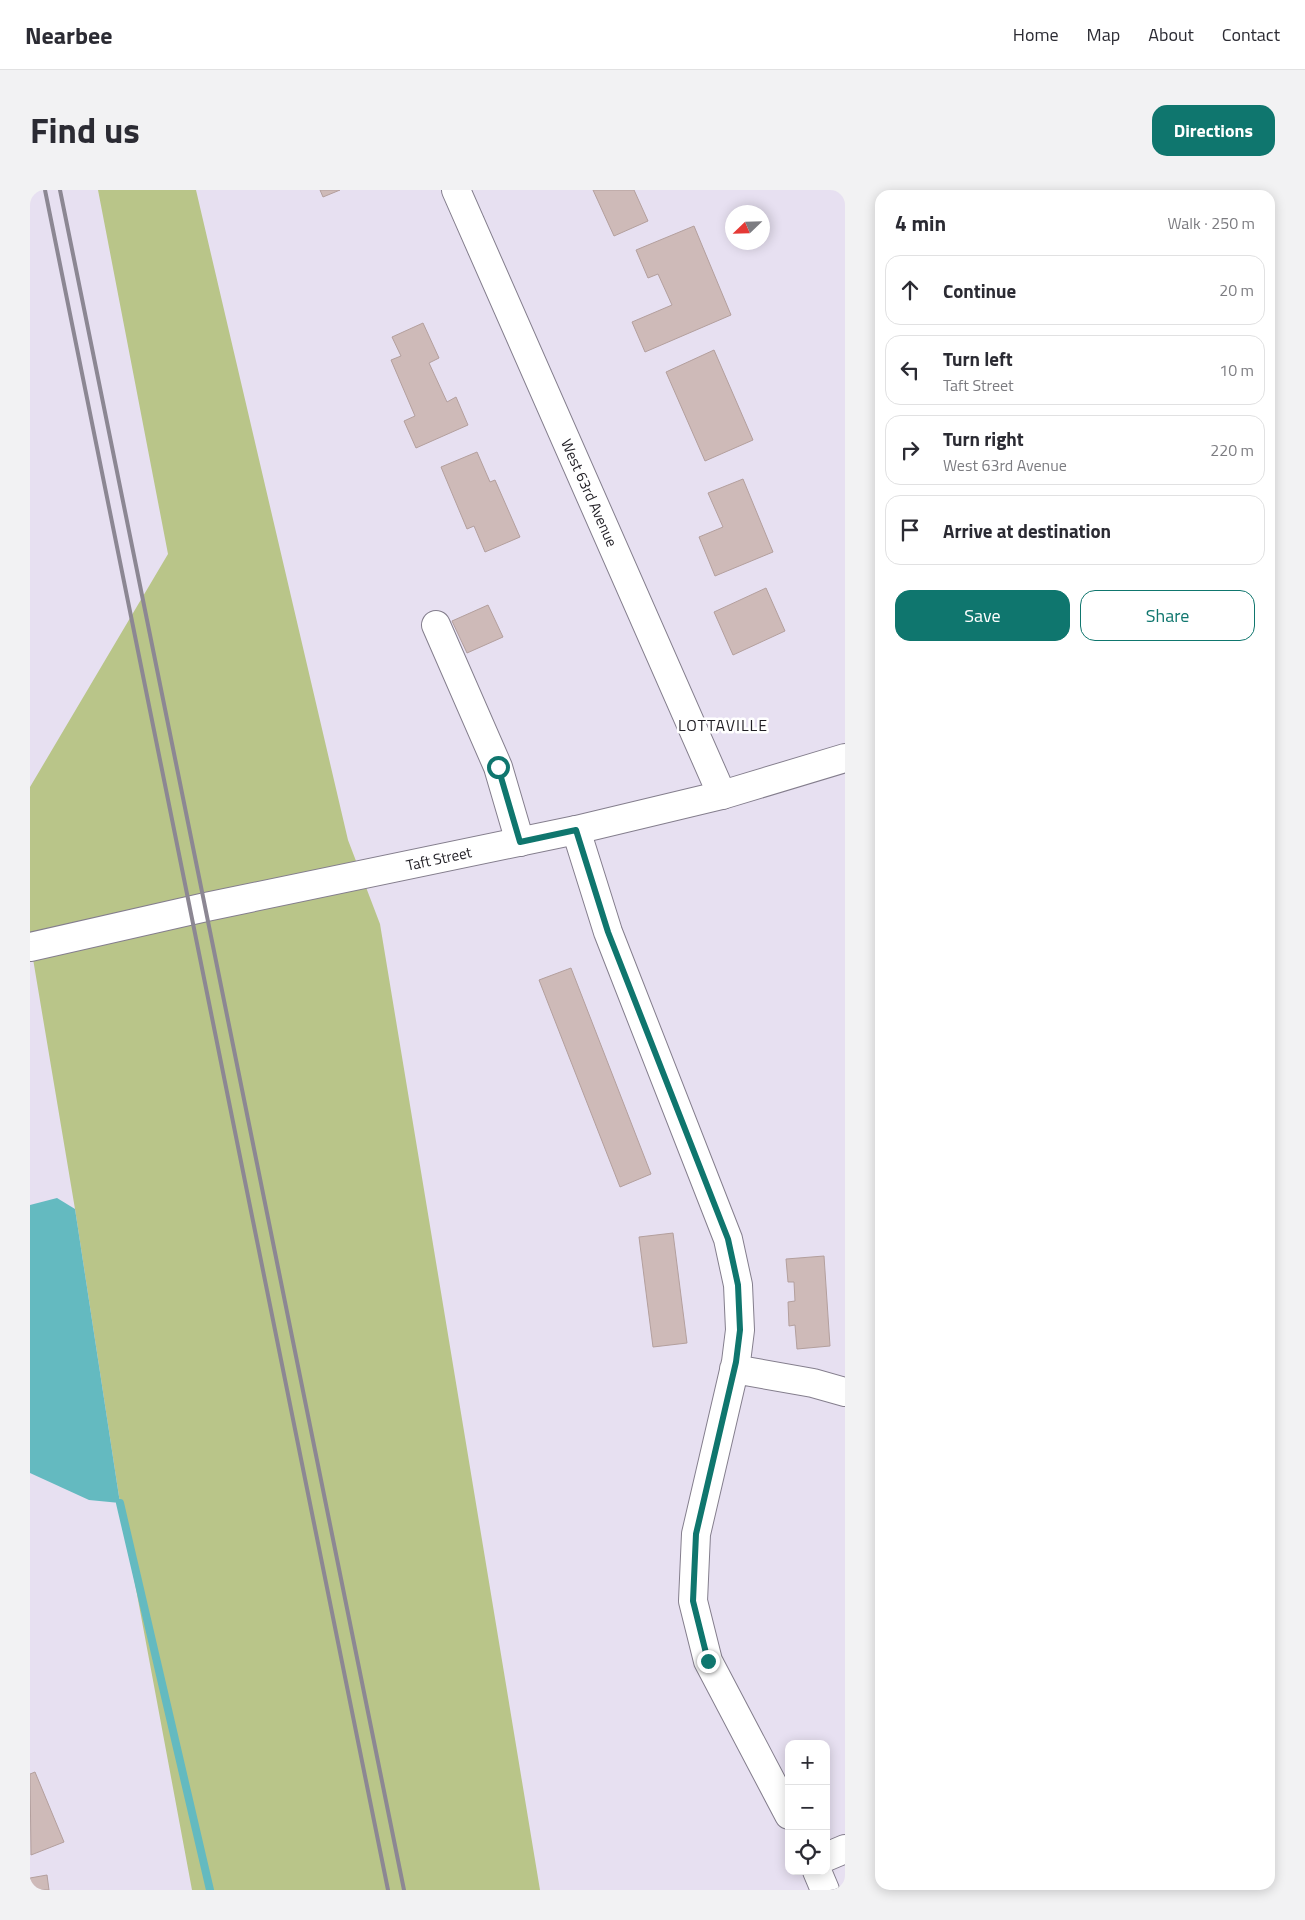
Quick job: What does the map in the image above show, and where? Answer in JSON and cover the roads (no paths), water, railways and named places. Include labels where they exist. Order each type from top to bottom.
[{"type":"street","name":"West 63rd Avenue","points":[[456,190],[722,795]]},
{"type":"street","points":[[436,625],[498,767],[520,842]]},
{"type":"street","name":"Taft Street","points":[[30,946],[206,907],[576,830],[722,795],[845,758]]},
{"type":"street","points":[[576,830],[608,932],[728,1239],[738,1285],[740,1330],[734,1368],[696,1534],[693,1601],[708,1661],[785,1807]]},
{"type":"street","points":[[734,1368],[813,1383],[845,1392]]},
{"type":"street","points":[[830,1855],[845,1849]]},
{"type":"street","points":[[819,1875],[825,1890]]},
{"type":"water","points":[[57,1198],[75,1209],[120,1503],[89,1500],[30,1473],[30,1205]]},
{"type":"waterway","points":[[120,1503],[210,1890]]},
{"type":"railway","points":[[45,190],[388,1890]]},
{"type":"railway","points":[[60,190],[404,1890]]},
{"type":"district","name":"LOTTAVILLE","points":[[723,725]]}]
